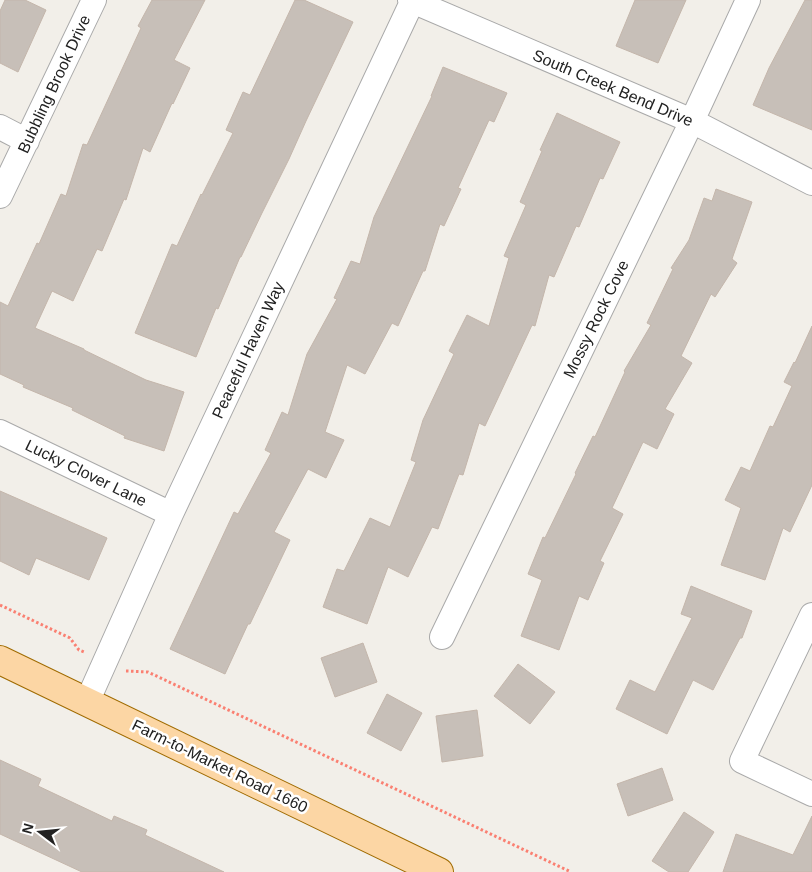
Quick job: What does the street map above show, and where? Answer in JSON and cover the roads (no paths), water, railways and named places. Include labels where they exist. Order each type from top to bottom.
[{"type":"main road","name":"Farm-to-Market Road 1660","points":[[0,660],[439,872]]},
{"type":"street","name":"Bubbling Brook Drive","points":[[0,196],[94,0]]},
{"type":"street","name":"South Creek Bend Drive","points":[[411,0],[692,121],[812,183]]},
{"type":"street","name":"Peaceful Haven Way","points":[[87,702],[171,514],[411,0]]},
{"type":"street","name":"Mossy Rock Cove","points":[[442,637],[692,121],[748,0]]},
{"type":"street","points":[[0,127],[27,140]]},
{"type":"street","name":"Lucky Clover Lane","points":[[0,432],[171,514]]},
{"type":"street","points":[[812,615],[742,761],[812,794]]}]
